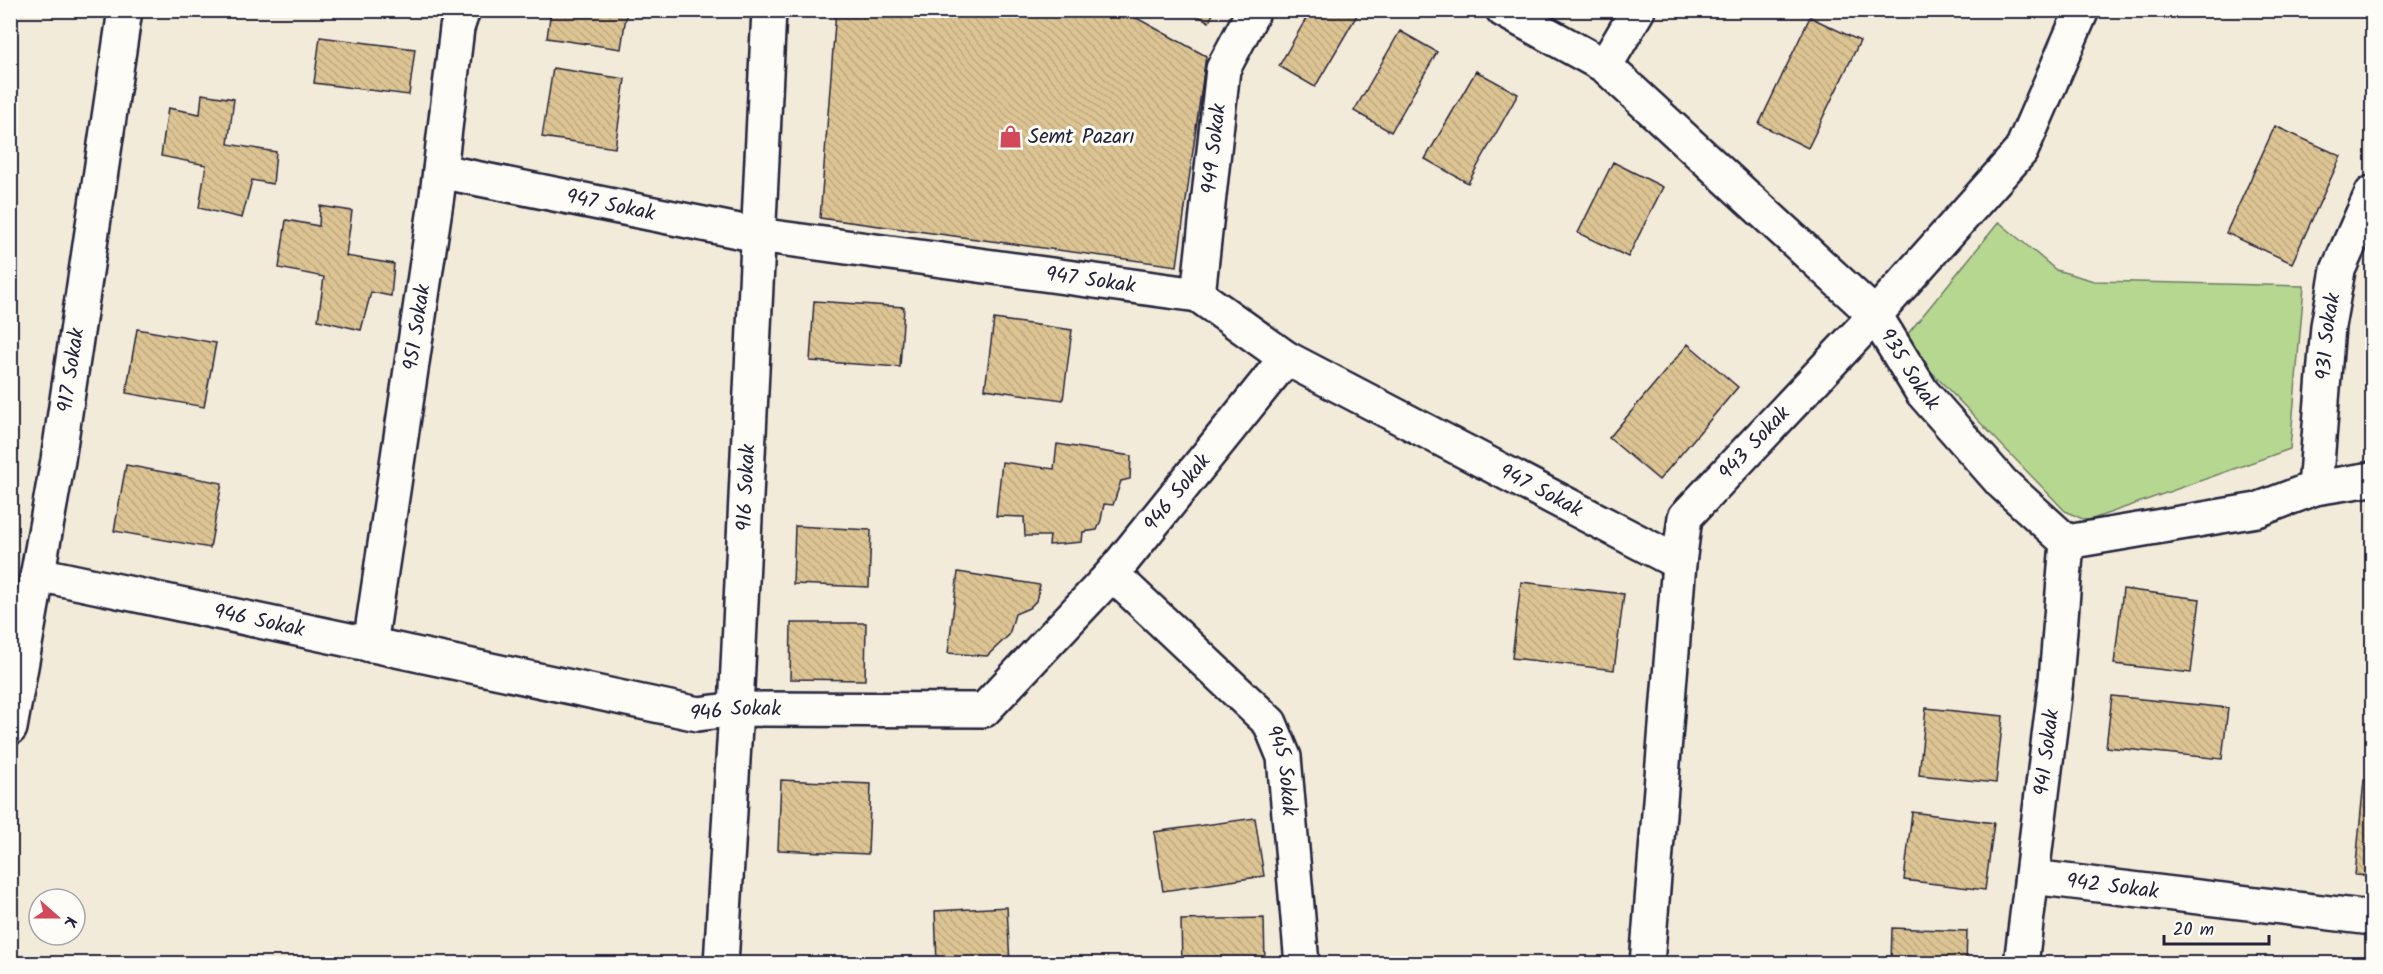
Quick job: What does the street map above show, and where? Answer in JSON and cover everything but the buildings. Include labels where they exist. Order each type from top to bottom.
[{"type":"street","name":"917 Sokak","points":[[10,728],[58,460],[125,10]]},
{"type":"street","name":"951 Sokak","points":[[370,645],[440,171],[457,28],[463,10]]},
{"type":"street","name":"916 Sokak","points":[[721,963],[736,709],[769,10]]},
{"type":"street","name":"949 Sokak","points":[[1198,295],[1223,69],[1254,10]]},
{"type":"street","name":"935 Sokak","points":[[1503,10],[1605,66],[1875,315],[1922,392],[2002,483],[2067,542]]},
{"type":"street","points":[[1605,66],[1638,10]]},
{"type":"street","name":"943 Sokak","points":[[1647,963],[1679,563],[1685,517],[1875,315],[2021,151],[2082,10]]},
{"type":"street","name":"947 Sokak","points":[[440,171],[758,236],[1198,295],[1286,358],[1679,563]]},
{"type":"street","name":"931 Sokak","points":[[2315,488],[2328,326],[2338,270],[2373,193]]},
{"type":"street","name":"946 Sokak","points":[[38,574],[698,714],[736,709],[984,711],[1112,574],[1286,358]]},
{"type":"street","points":[[2067,542],[2257,510],[2315,488],[2373,479]]},
{"type":"street","name":"941 Sokak","points":[[2021,963],[2056,680],[2067,542]]},
{"type":"street","name":"945 Sokak","points":[[1112,574],[1270,723],[1284,757],[1302,963]]},
{"type":"street","name":"942 Sokak","points":[[2032,877],[2373,918]]},
{"type":"green space","points":[[1999,222],[2056,270],[2094,281],[2304,286],[2290,449],[2087,521],[2065,511],[1902,341]]},
{"type":"place","name":"Semt Pazarı","points":[[1010,137]]}]
